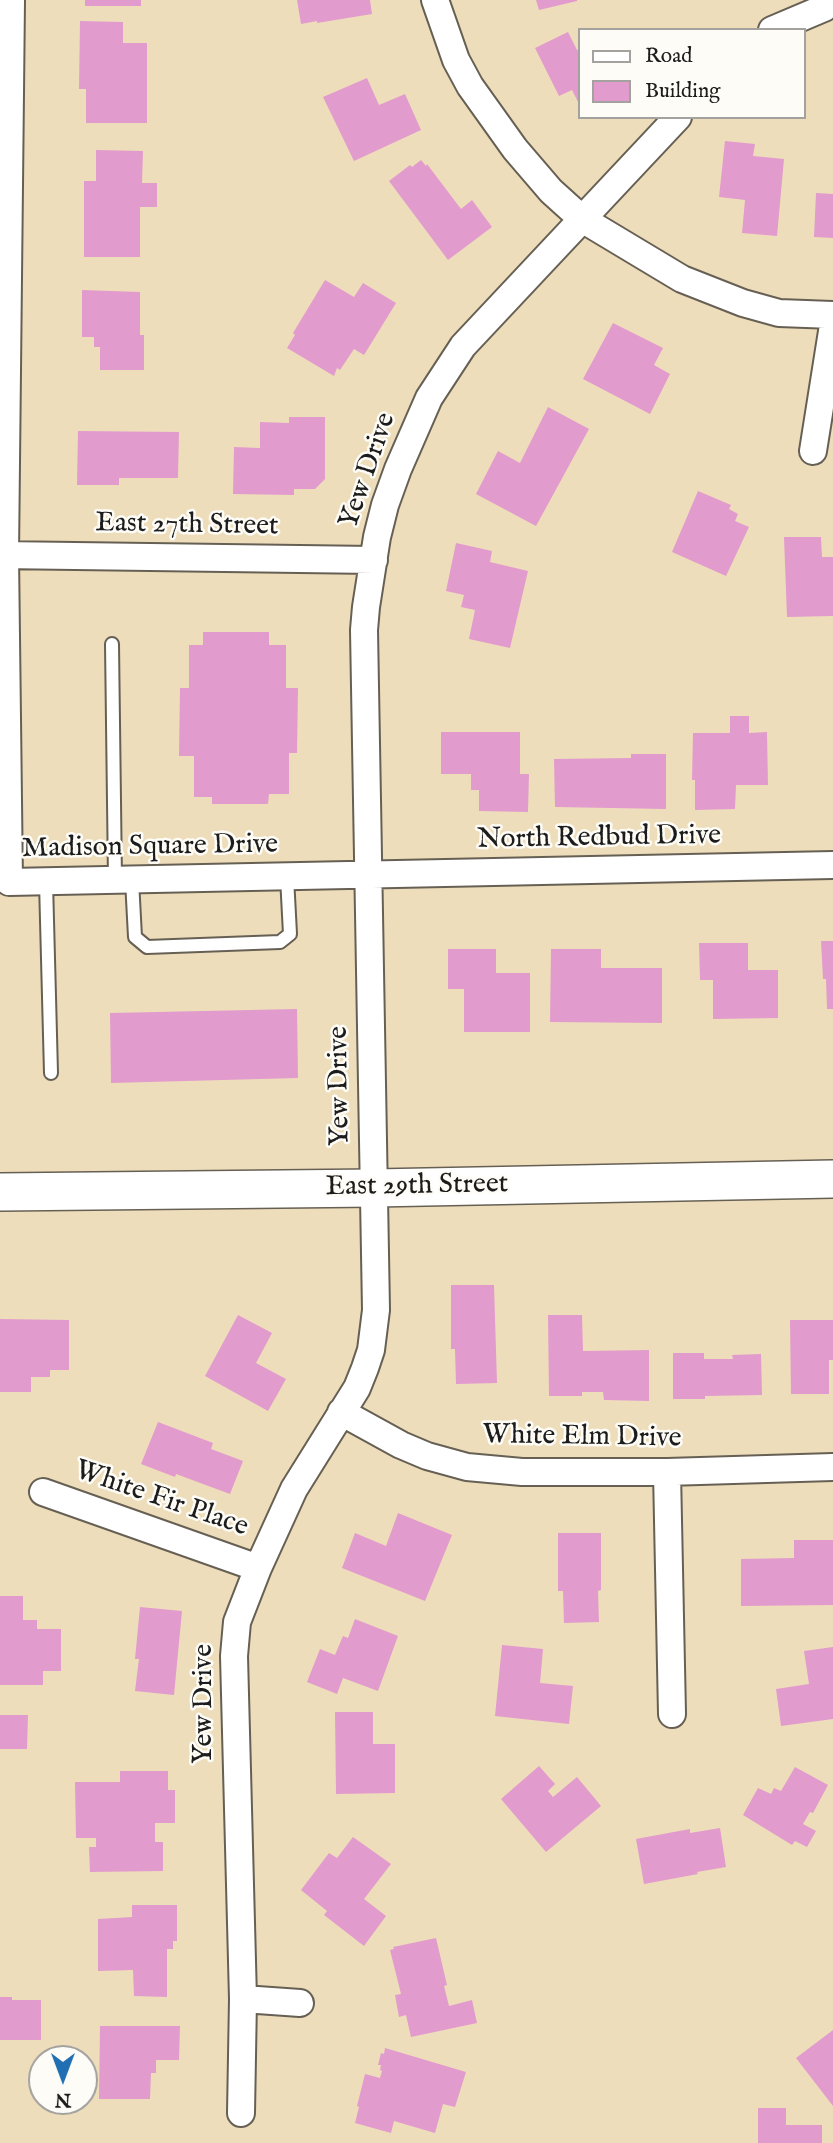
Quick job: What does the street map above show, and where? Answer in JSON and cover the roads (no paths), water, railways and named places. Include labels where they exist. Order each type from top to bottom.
[{"type":"main road","name":"East 29th Street","points":[[0,1192],[833,1179]]},
{"type":"street","name":"Madison Square Drive","points":[[10,0],[3,555],[5,884],[367,875]]},
{"type":"street","points":[[435,0],[456,60],[470,86],[514,149],[551,191],[582,219],[682,279],[743,303],[779,313],[833,315]]},
{"type":"street","points":[[777,28],[824,8]]},
{"type":"street","name":"Yew Drive","points":[[242,2113],[243,1999],[234,1656],[237,1622],[294,1489],[357,1388],[371,1350],[376,1310],[364,630],[377,537],[389,493],[429,398],[463,346],[676,119]]},
{"type":"street","points":[[813,451],[833,325]]},
{"type":"street","name":"East 27th Street","points":[[3,555],[374,560]]},
{"type":"street","name":"North Redbud Drive","points":[[367,875],[833,865]]},
{"type":"street","name":"White Elm Drive","points":[[341,1412],[418,1453],[467,1467],[523,1472],[667,1472],[833,1467]]},
{"type":"street","points":[[667,1472],[672,1714]]},
{"type":"street","name":"White Fir Place","points":[[43,1493],[258,1568]]},
{"type":"street","points":[[243,1999],[300,2003]]},
{"type":"lane","points":[[111,644],[123,880],[135,937],[147,947],[280,942],[290,934],[287,877]]},
{"type":"lane","points":[[46,881],[51,1073]]}]
